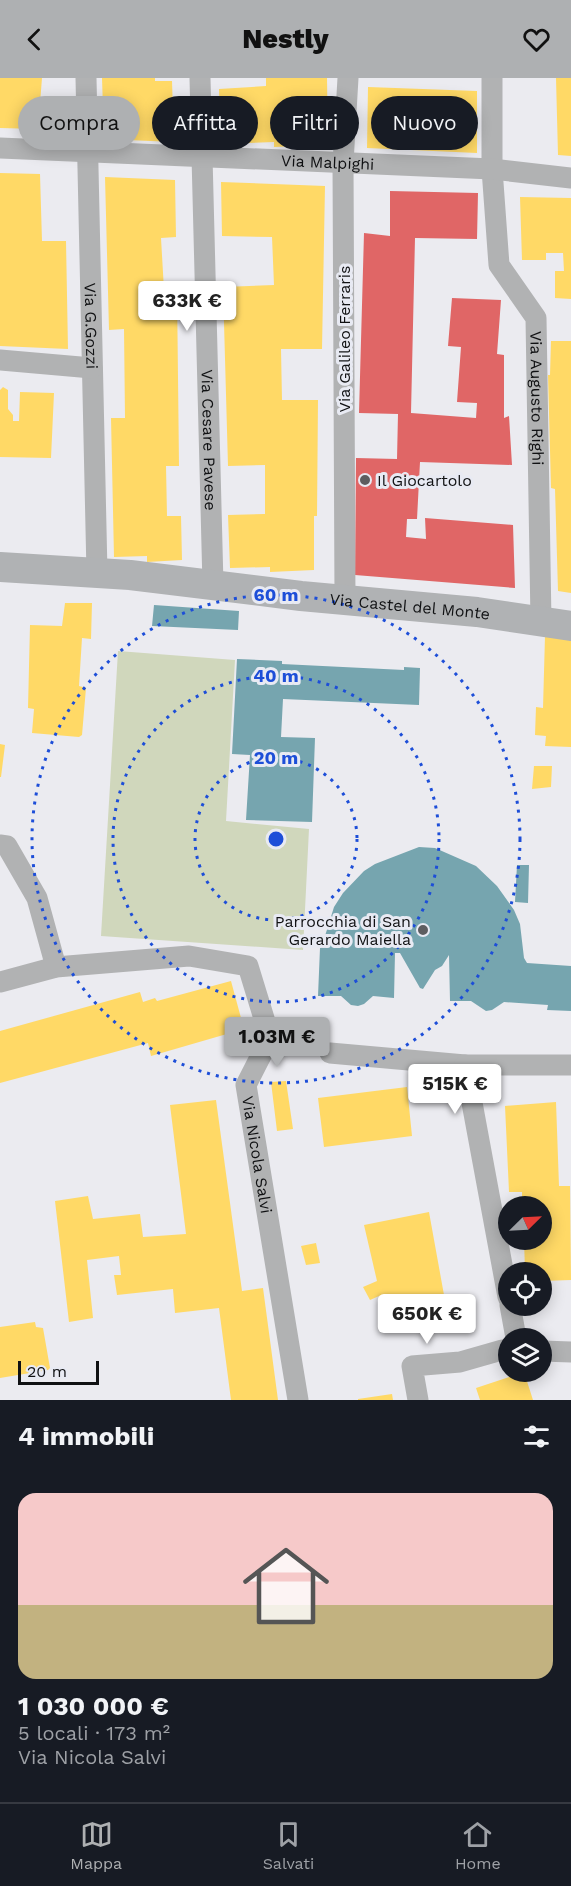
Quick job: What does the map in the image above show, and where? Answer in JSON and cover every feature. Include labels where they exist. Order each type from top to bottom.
[{"type":"main road","name":"Via Castel del Monte","points":[[0,567],[130,574],[345,600],[477,612],[571,626]]},
{"type":"street","name":"Via G.Gozzi","points":[[86,78],[97,573]]},
{"type":"street","name":"Via Cesare Pavese","points":[[200,78],[213,585]]},
{"type":"street","name":"Via Galileo Ferraris","points":[[345,600],[343,164],[348,78]]},
{"type":"street","name":"Via Augusto Righi","points":[[492,78],[492,170],[500,265],[536,318],[541,622]]},
{"type":"street","name":"Via Malpighi","points":[[0,148],[492,170],[571,178]]},
{"type":"street","points":[[0,360],[92,368]]},
{"type":"street","points":[[0,845],[7,846],[37,898],[56,967]]},
{"type":"street","name":"Via Nicola Salvi","points":[[0,982],[56,967],[189,956],[248,966],[270,1038],[246,1084],[298,1400]]},
{"type":"street","points":[[330,1053],[465,1065],[571,1065]]},
{"type":"street","points":[[465,1065],[502,1262]]},
{"type":"street","points":[[418,1400],[412,1366],[460,1362],[498,1351]]},
{"type":"street","points":[[552,1351],[571,1352]]},
{"type":"green space","points":[[118,651],[235,660],[226,821],[309,829],[303,950],[101,936]]},
{"type":"building: Abitazioni","points":[[0,78],[42,78],[41,96],[18,96],[18,128],[0,128]]},
{"type":"building: Abitazioni","points":[[102,78],[155,78],[155,81],[172,81],[172,96],[152,96],[152,141],[140,141],[140,96],[103,96]]},
{"type":"building: Abitazioni","points":[[266,78],[327,78],[327,96],[270,96],[270,142],[258,143],[258,96],[219,96],[219,89],[266,86]]},
{"type":"building: Abitazioni","points":[[556,78],[571,78],[571,156],[558,155]]},
{"type":"building: Abitazioni","points":[[368,87],[477,91],[477,96],[371,96],[371,148],[367,148]]},
{"type":"building: Abitazioni","points":[[411,150],[477,150],[477,153]]},
{"type":"building: Abitazioni","points":[[0,173],[40,174],[42,241],[66,241],[68,349],[0,346]]},
{"type":"building: Abitazioni","points":[[105,177],[175,180],[176,237],[161,238],[164,290],[177,289],[179,466],[166,466],[167,516],[181,516],[182,560],[147,562],[147,556],[114,557],[111,418],[125,418],[124,329],[109,330]]},
{"type":"building: Abitazioni","points":[[221,182],[325,186],[322,349],[281,349],[282,400],[318,400],[314,570],[270,572],[270,567],[230,568],[228,515],[265,514],[265,465],[228,466],[223,287],[274,285],[272,237],[222,236]]},
{"type":"building: Abitazioni","points":[[520,197],[571,198],[571,299],[555,298],[555,271],[564,271],[563,253],[546,253],[546,260],[522,260]]},
{"type":"building: Abitazioni","points":[[551,341],[571,341],[571,593],[558,591],[555,489],[551,488],[548,375],[550,375]]},
{"type":"building: Abitazioni","points":[[3,387],[8,390],[8,409],[13,415],[13,421],[19,421],[20,392],[54,393],[51,458],[0,457],[0,390]]},
{"type":"building: Abitazioni","points":[[65,603],[92,603],[91,639],[82,638],[79,686],[86,688],[82,735],[79,737],[32,733],[34,709],[28,708],[30,625],[62,626]]},
{"type":"building: Abitazioni","points":[[545,636],[571,637],[571,747],[545,746],[546,736],[535,735],[536,707],[543,708]]},
{"type":"building: Abitazioni","points":[[0,744],[5,745],[1,777],[0,777]]},
{"type":"building: Abitazioni","points":[[534,766],[552,766],[551,787],[532,789]]},
{"type":"building: Abitazioni","points":[[231,981],[244,1029],[151,1056],[148,1043],[0,1083],[0,1031],[140,992],[143,1002],[155,998],[157,1001]]},
{"type":"building: Abitazioni","points":[[428,1071],[446,1071],[446,1093],[441,1093],[441,1090],[428,1089]]},
{"type":"building: Abitazioni","points":[[286,1081],[293,1129],[277,1131],[271,1082]]},
{"type":"building: Abitazioni","points":[[407,1087],[412,1136],[324,1147],[318,1098]]},
{"type":"building: Abitazioni","points":[[216,1100],[242,1291],[263,1288],[278,1400],[231,1400],[219,1308],[175,1313],[173,1289],[117,1295],[114,1275],[121,1275],[119,1256],[87,1260],[93,1318],[69,1322],[55,1201],[88,1196],[93,1219],[140,1214],[143,1237],[186,1234],[170,1105]]},
{"type":"building: Abitazioni","points":[[556,1102],[559,1186],[570,1186],[571,1280],[552,1281],[552,1262],[525,1262],[524,1250],[552,1250],[552,1196],[522,1196],[522,1192],[509,1192],[505,1106]]},
{"type":"building: Abitazioni","points":[[429,1212],[444,1295],[381,1308],[379,1296],[370,1300],[363,1287],[377,1281],[364,1225]]},
{"type":"building: Abitazioni","points":[[316,1243],[320,1263],[306,1265],[301,1246]]},
{"type":"building: Abitazioni","points":[[35,1322],[36,1327],[43,1328],[50,1368],[0,1378],[0,1327]]},
{"type":"building: Abitazioni","points":[[498,1381],[527,1382],[533,1400],[480,1400],[476,1388]]},
{"type":"building: Abitazioni","points":[[392,1394],[393,1400],[358,1400],[358,1399]]},
{"type":"building: Negozi","points":[[390,191],[478,193],[477,239],[415,238],[411,413],[476,418],[477,403],[457,402],[461,347],[448,346],[452,298],[501,300],[497,354],[504,355],[504,418],[509,416],[512,465],[420,462],[417,519],[407,519],[406,537],[426,539],[425,518],[513,525],[515,588],[355,575],[356,458],[397,459],[398,414],[359,413],[364,233],[390,236]]},
{"type":"building: Pubblico","points":[[154,605],[239,611],[238,630],[152,626]]},
{"type":"building: Pubblico","points":[[237,659],[282,661],[282,664],[404,670],[404,667],[420,668],[419,705],[283,699],[281,737],[315,738],[312,822],[246,820],[250,755],[232,754]]},
{"type":"building: Pubblico","name":"Parrocchia di San Gerardo Maiella","points":[[419,847],[435,848],[476,866],[497,886],[514,910],[520,924],[524,958],[527,963],[571,966],[571,1011],[547,1010],[548,1005],[504,1002],[486,1011],[471,1001],[450,1001],[449,955],[442,966],[435,970],[423,989],[420,988],[400,953],[395,953],[394,998],[373,996],[358,1006],[351,1005],[341,996],[318,996],[320,948],[324,947],[334,907],[343,893],[364,871],[375,864]]},
{"type":"building: Pubblico","points":[[517,865],[529,865],[528,903],[515,902]]},
{"type":"place","name":"Il Giocartolo","points":[[365,480]]},
{"type":"place","name":"Parrocchia di San Gerardo Maiella","points":[[423,930]]}]
